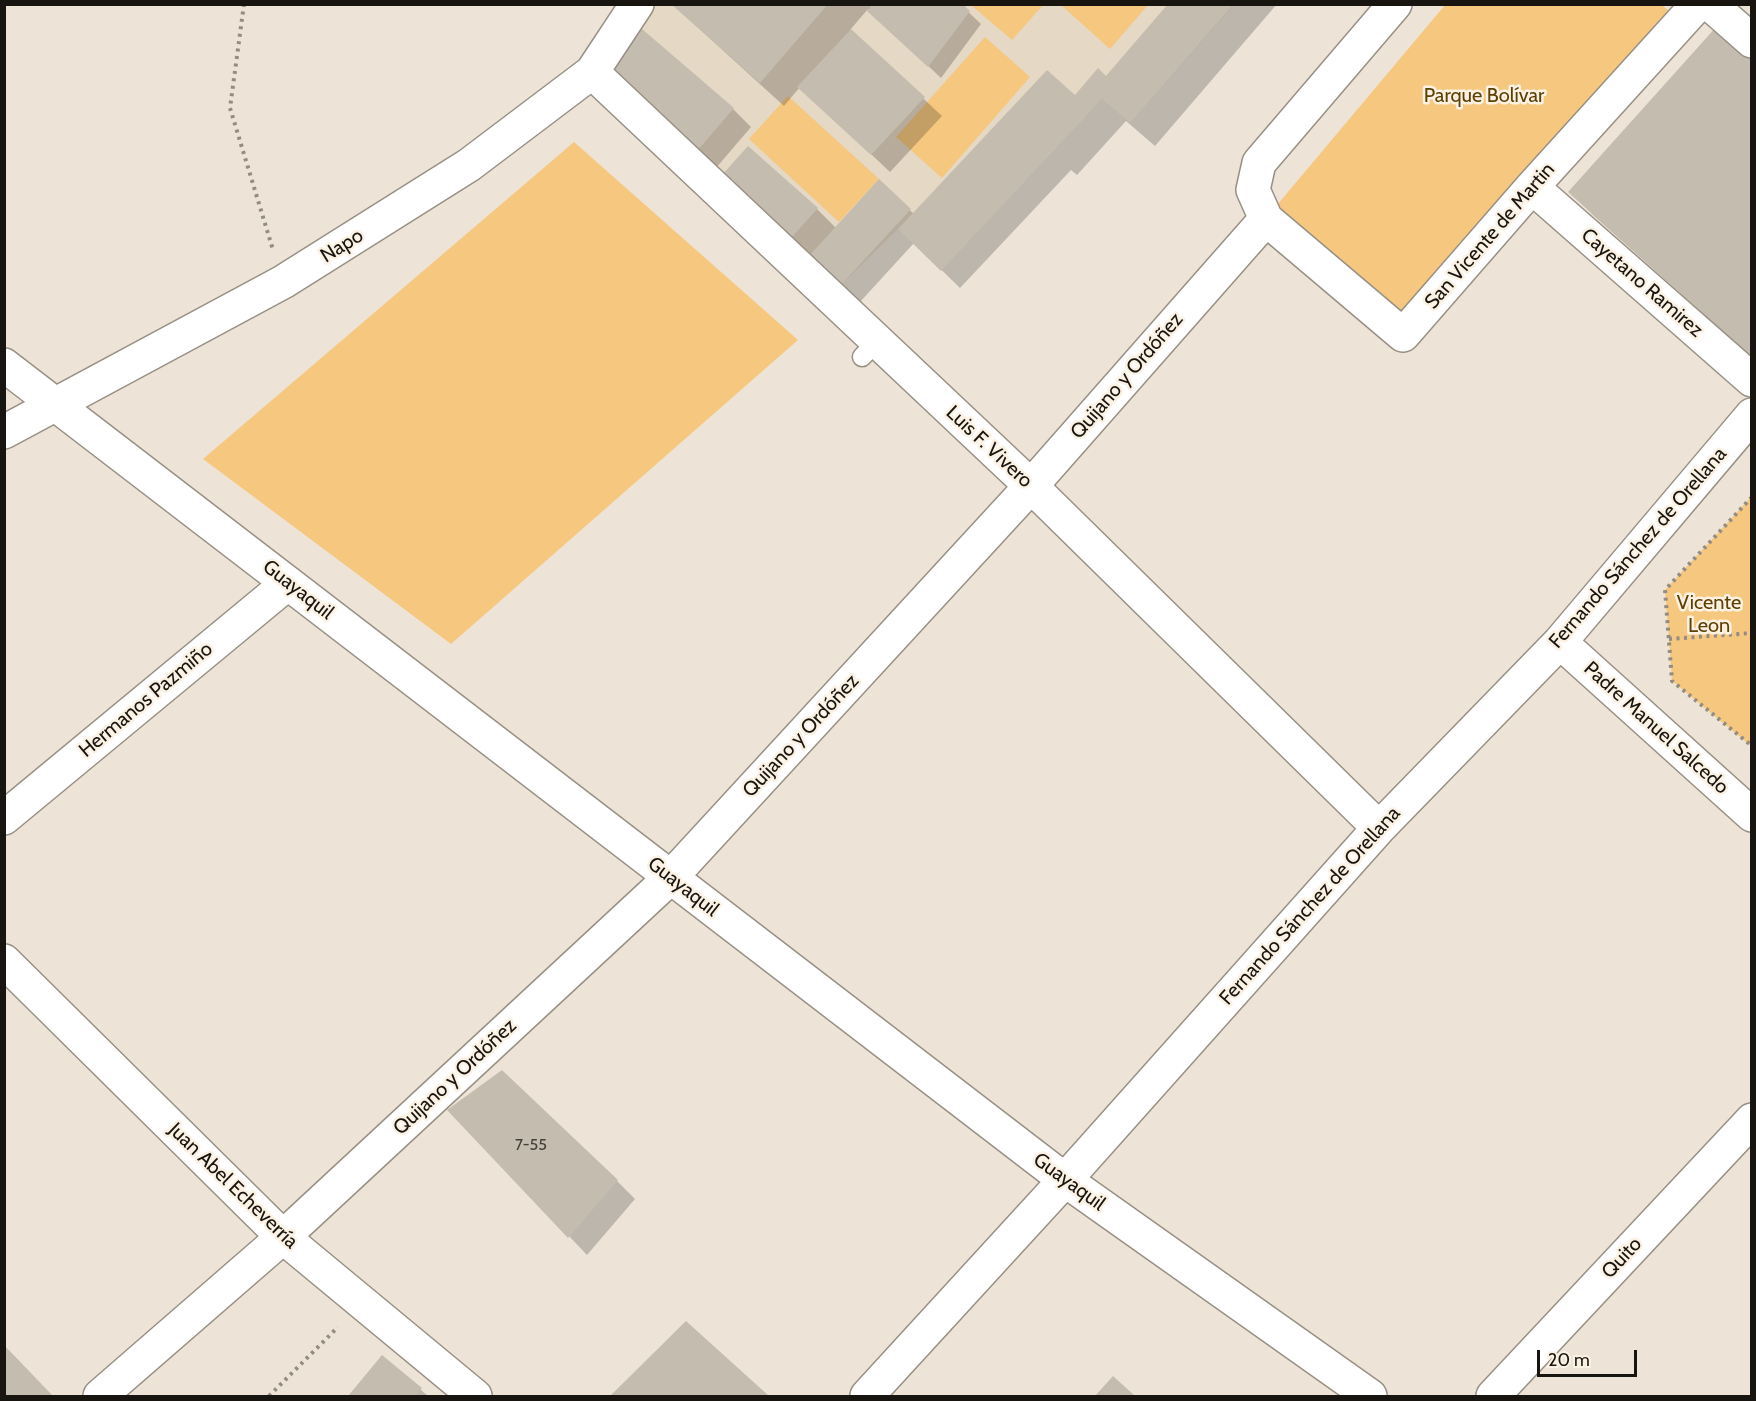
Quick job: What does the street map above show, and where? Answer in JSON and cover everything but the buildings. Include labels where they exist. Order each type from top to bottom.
[{"type":"street","name":"Napo","points":[[4,432],[283,282],[469,165],[592,72],[636,4]]},
{"type":"street","points":[[1266,219],[1253,190],[1259,163],[1395,4]]},
{"type":"street","name":"San Vicente de Martin","points":[[1266,219],[1403,335],[1532,187],[1698,4]]},
{"type":"street","points":[[1710,4],[1752,41]]},
{"type":"street","name":"Luis F. Vivero","points":[[592,72],[869,349],[1031,486],[1379,828]]},
{"type":"street","name":"Cayetano Ramirez","points":[[1532,187],[1752,380]]},
{"type":"street","name":"Quijano y Ordóñez","points":[[100,1396],[283,1237],[671,878],[1031,486],[1266,219]]},
{"type":"street","name":"Guayaquil","points":[[4,365],[1065,1180],[1370,1396]]},
{"type":"street","name":"Fernando Sánchez de Orellana","points":[[867,1396],[1065,1180],[1379,828],[1560,642],[1752,415]]},
{"type":"street","name":"Hermanos Pazmiño","points":[[4,818],[288,583]]},
{"type":"street","name":"Padre Manuel Salcedo","points":[[1560,642],[1752,815]]},
{"type":"street","name":"Juan Abel Echeverría","points":[[4,961],[283,1237],[475,1396]]},
{"type":"street","name":"Quito","points":[[1493,1396],[1752,1120]]},
{"type":"path","points":[[244,4],[230,108],[283,282]]},
{"type":"path","points":[[1752,497],[1665,590],[1672,681],[1752,746]]},
{"type":"path","points":[[1668,639],[1752,633]]},
{"type":"path","points":[[269,1396],[362,1303]]},
{"type":"shaded area","points":[[655,5],[1234,5],[1130,123],[1102,99],[941,271],[898,229],[841,285],[610,71],[642,29]]},
{"type":"green space","points":[[1061,4],[1148,5],[1110,49]]},
{"type":"green space","points":[[971,5],[1043,5],[1012,40]]},
{"type":"green space","name":"Parque Bolívar","points":[[1445,5],[1662,5],[1677,18],[1401,316],[1277,205]]},
{"type":"green space","points":[[985,37],[1030,77],[942,178],[896,137]]},
{"type":"green space","points":[[788,96],[879,179],[839,222],[749,139]]},
{"type":"green space","points":[[574,142],[798,340],[451,644],[203,459]]},
{"type":"green space","name":"Vicente Leon","points":[[1751,497],[1751,746],[1672,681],[1665,590]]}]
